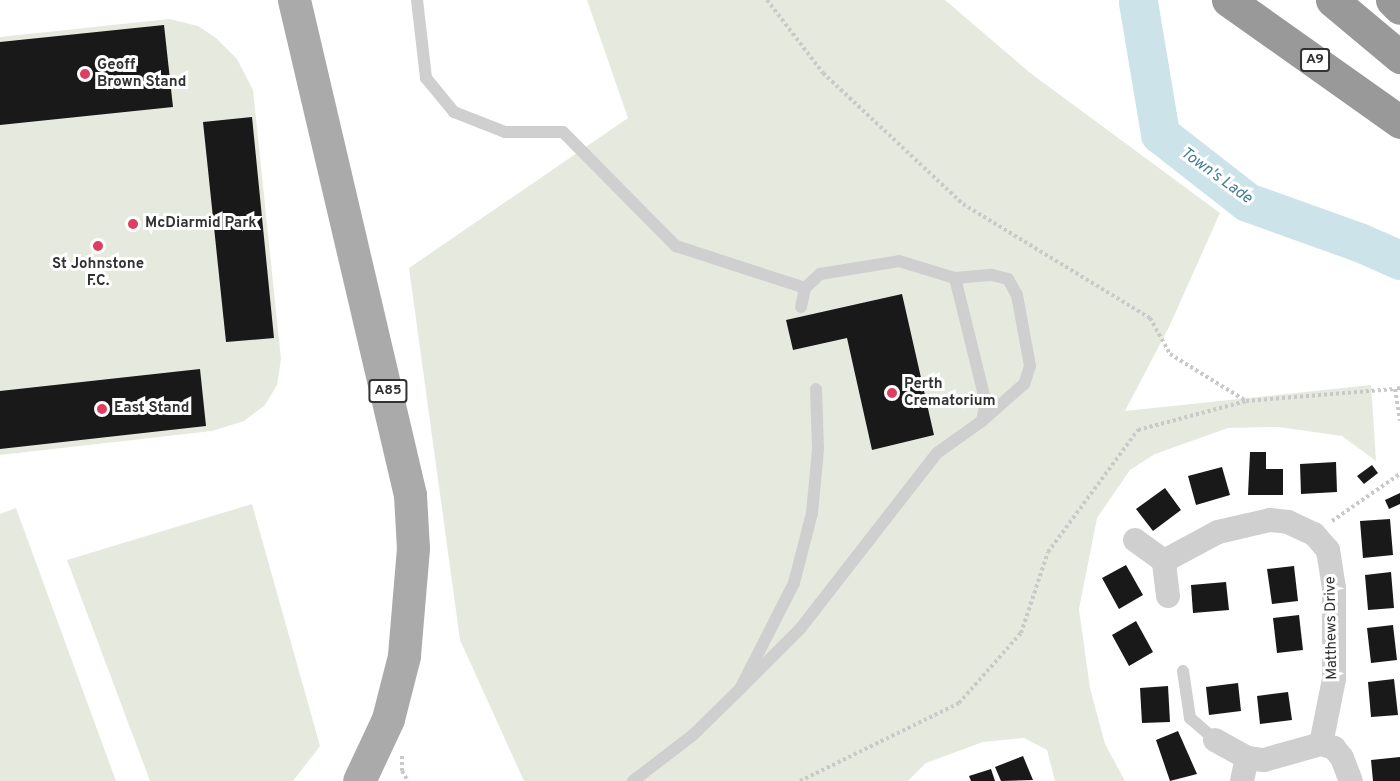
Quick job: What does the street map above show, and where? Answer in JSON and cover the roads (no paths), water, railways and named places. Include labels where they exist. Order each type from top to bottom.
[{"type":"highway","name":"A9","points":[[1228,0],[1400,122]]},
{"type":"highway","points":[[1332,0],[1400,57]]},
{"type":"highway","points":[[1392,0],[1400,8]]},
{"type":"main road","name":"A85","points":[[294,0],[410,495],[413,548],[404,657],[388,718],[359,781]]},
{"type":"street","name":"Matthews Drive","points":[[1164,561],[1233,526],[1288,522],[1314,534],[1328,550],[1334,588],[1334,679],[1321,744]]},
{"type":"street","points":[[1136,540],[1164,561],[1168,596]]},
{"type":"street","points":[[1215,740],[1245,770],[1264,760],[1321,744],[1334,748],[1342,758],[1351,781]]},
{"type":"lane","points":[[417,0],[426,78],[454,112],[505,132],[563,132],[676,246],[805,288]]},
{"type":"lane","points":[[633,781],[693,735],[801,628],[937,453],[982,421],[1024,384],[1030,366],[1017,295],[1008,279],[992,275],[955,278],[899,261],[820,274],[805,288],[801,307]]},
{"type":"lane","points":[[955,278],[986,402],[982,421]]},
{"type":"lane","points":[[740,689],[794,583],[812,513],[818,449],[816,388]]},
{"type":"lane","points":[[1183,671],[1190,718],[1215,740]]},
{"type":"waterway","name":"Town's Lade","points":[[1138,2],[1160,134],[1247,202],[1359,242],[1400,260]]},
{"type":"place","name":"Geoff Brown Stand","points":[[85,74]]},
{"type":"place","name":"McDiarmid Park","points":[[133,224]]},
{"type":"place","name":"St Johnstone F.C.","points":[[98,246]]},
{"type":"place","name":"Perth Crematorium","points":[[892,393]]},
{"type":"place","name":"East Stand","points":[[102,409]]}]
